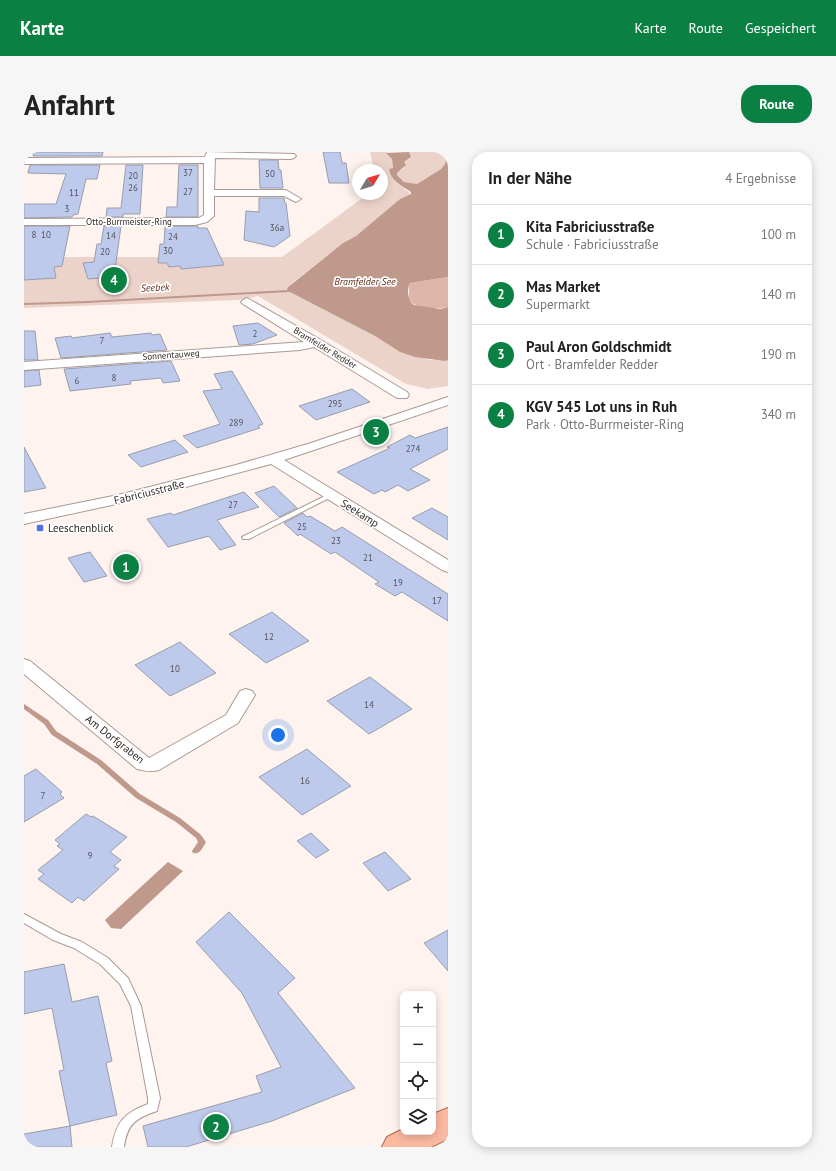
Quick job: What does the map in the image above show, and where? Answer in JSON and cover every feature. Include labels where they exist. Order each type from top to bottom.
[{"type":"main road","points":[[436,1129],[448,1122]]},
{"type":"main road","points":[[398,1147],[424,1135]]},
{"type":"street","points":[[24,161],[211,156],[291,156]]},
{"type":"street","name":"Otto-Burrmeister-Ring","points":[[24,222],[195,222],[203,220],[209,216],[211,156]]},
{"type":"street","points":[[210,193],[286,193],[300,188]]},
{"type":"street","points":[[286,193],[296,200]]},
{"type":"street","name":"Bramfelder Redder","points":[[247,302],[402,395]]},
{"type":"street","name":"Sonnentauweg","points":[[24,366],[300,346],[317,343]]},
{"type":"street","name":"Fabriciusstraße","points":[[24,519],[102,504],[273,459],[448,401]]},
{"type":"street","name":"Seekamp","points":[[273,459],[448,567]]},
{"type":"street","name":"Am Dorfgraben","points":[[24,665],[144,764],[152,765],[232,719],[246,695]]},
{"type":"lane","points":[[246,537],[331,495]]},
{"type":"lane","points":[[24,918],[57,937],[78,945],[104,961],[124,981],[136,1006],[154,1098],[153,1107],[127,1119],[119,1137],[118,1147]]},
{"type":"shaded area","points":[[370,152],[388,152],[387,154],[392,159],[393,168],[389,169],[396,182],[411,194],[400,199],[356,236],[343,243],[290,285],[294,294],[375,336],[400,352],[430,360],[448,360],[448,386],[428,389],[406,384],[258,296],[238,300],[24,308],[24,257],[282,257],[360,200],[388,200],[388,164],[373,164]]},
{"type":"shaded area","points":[[409,152],[447,152],[445,164],[441,169],[417,184],[404,182],[397,175],[397,173],[404,168],[403,162],[411,158]]},
{"type":"shaded area","points":[[448,277],[448,307],[433,308],[418,306],[409,299],[410,283]]},
{"type":"water","name":"Bramfelder See","points":[[409,152],[411,157],[404,162],[406,165],[397,173],[397,175],[404,182],[417,184],[441,169],[445,164],[448,152],[448,277],[410,283],[408,292],[409,298],[414,305],[440,309],[448,307],[448,360],[445,361],[415,357],[400,352],[375,336],[288,291],[287,288],[343,243],[356,236],[400,199],[411,194],[411,192],[397,183],[392,177],[389,169],[393,168],[392,159],[386,153]]},
{"type":"water","points":[[168,862],[183,871],[121,929],[111,928],[105,920]]},
{"type":"building","points":[[34,152],[103,152],[102,156],[33,156]]},
{"type":"building","points":[[323,152],[340,152],[342,163],[346,163],[349,183],[329,183]]},
{"type":"building","points":[[259,160],[278,160],[283,188],[260,188]]},
{"type":"building","points":[[30,165],[100,165],[97,179],[86,179],[78,214],[73,215],[72,217],[24,218],[24,204],[56,204],[66,174],[28,173]]},
{"type":"building","points":[[126,165],[143,165],[140,214],[123,214],[123,217],[106,217],[107,208],[121,208]]},
{"type":"building","points":[[179,165],[198,165],[198,217],[166,217],[167,207],[177,207]]},
{"type":"building","points":[[259,198],[284,198],[286,203],[290,236],[274,247],[244,240],[246,211],[259,212]]},
{"type":"building","points":[[24,226],[70,226],[62,266],[54,267],[56,278],[24,280]]},
{"type":"building","points":[[104,226],[121,226],[114,277],[88,279],[83,263],[94,262],[97,244],[101,244]]},
{"type":"building","points":[[165,226],[198,226],[198,228],[207,228],[224,265],[181,269],[180,266],[169,267],[167,263],[158,263],[160,244],[164,244]]},
{"type":"building","points":[[258,323],[277,335],[253,344],[239,345],[233,326]]},
{"type":"building","points":[[24,331],[35,331],[38,360],[24,360]]},
{"type":"building","points":[[110,333],[112,337],[151,333],[152,335],[160,334],[167,350],[61,358],[55,338],[71,336],[72,338]]},
{"type":"building","points":[[171,361],[180,381],[163,383],[161,378],[130,381],[131,384],[70,391],[64,369]]},
{"type":"building","points":[[39,370],[41,385],[24,387],[24,371]]},
{"type":"building","points":[[232,371],[263,424],[258,426],[260,428],[197,448],[183,436],[220,424],[203,391],[222,389],[214,374]]},
{"type":"building","points":[[352,389],[370,402],[316,420],[299,406]]},
{"type":"building","points":[[448,427],[448,449],[410,469],[430,480],[408,491],[398,485],[385,492],[382,490],[374,494],[337,472],[390,448],[387,447],[410,435],[415,438]]},
{"type":"building","points":[[175,440],[188,452],[141,467],[128,455]]},
{"type":"building","points":[[24,447],[41,479],[46,488],[24,492]]},
{"type":"building","points":[[274,486],[297,508],[279,517],[255,493]]},
{"type":"building","points":[[244,492],[259,507],[217,520],[236,545],[220,550],[209,536],[168,547],[147,519],[171,513],[173,515]]},
{"type":"building","points":[[432,508],[448,517],[448,540],[412,518]]},
{"type":"building","points":[[303,513],[307,517],[310,516],[335,531],[342,527],[448,594],[448,621],[402,592],[395,596],[375,584],[379,582],[335,552],[331,554],[300,534],[298,536],[284,523]]},
{"type":"building","points":[[90,552],[107,576],[84,582],[68,558]]},
{"type":"building","points":[[272,612],[309,641],[266,663],[229,634]]},
{"type":"building","points":[[180,642],[216,673],[170,696],[135,665]]},
{"type":"building","points":[[370,677],[412,709],[369,734],[327,701]]},
{"type":"building","points":[[307,749],[351,786],[302,815],[259,777]]},
{"type":"building","points":[[36,769],[62,792],[60,794],[64,798],[24,822],[24,776]]},
{"type":"building","points":[[86,814],[91,817],[93,816],[127,837],[110,852],[121,860],[114,866],[119,869],[84,901],[78,897],[72,903],[38,879],[44,874],[38,870],[63,850],[57,846],[60,844],[55,840]]},
{"type":"building","points":[[311,833],[329,850],[316,858],[297,841]]},
{"type":"building","points":[[385,852],[411,879],[388,891],[363,863]]},
{"type":"building","points":[[229,912],[295,978],[278,993],[355,1088],[272,1121],[186,1147],[148,1147],[143,1126],[262,1092],[256,1076],[281,1067],[242,993],[196,942]]},
{"type":"building","points":[[448,930],[448,971],[424,943]]},
{"type":"building","points":[[64,964],[72,1002],[98,996],[112,1061],[106,1063],[117,1115],[70,1126],[59,1071],[64,1070],[52,1008],[24,1014],[24,972]]},
{"type":"building","points":[[70,1126],[72,1147],[24,1147],[24,1134]]},
{"type":"waterway","name":"Seebek","points":[[24,304],[288,291]]},
{"type":"waterway","points":[[24,706],[46,722],[54,733],[99,762],[138,796],[178,820],[198,836],[202,842],[196,851]]},
{"type":"place","name":"KGV 545 Lot uns in Ruh","points":[[114,280]]},
{"type":"place","name":"Paul Aron Goldschmidt","points":[[376,432]]},
{"type":"place","name":"Leeschenblick","points":[[40,528]]},
{"type":"place","name":"Kita Fabriciusstraße","points":[[126,567]]},
{"type":"place","name":"Mas Market","points":[[216,1127]]}]
